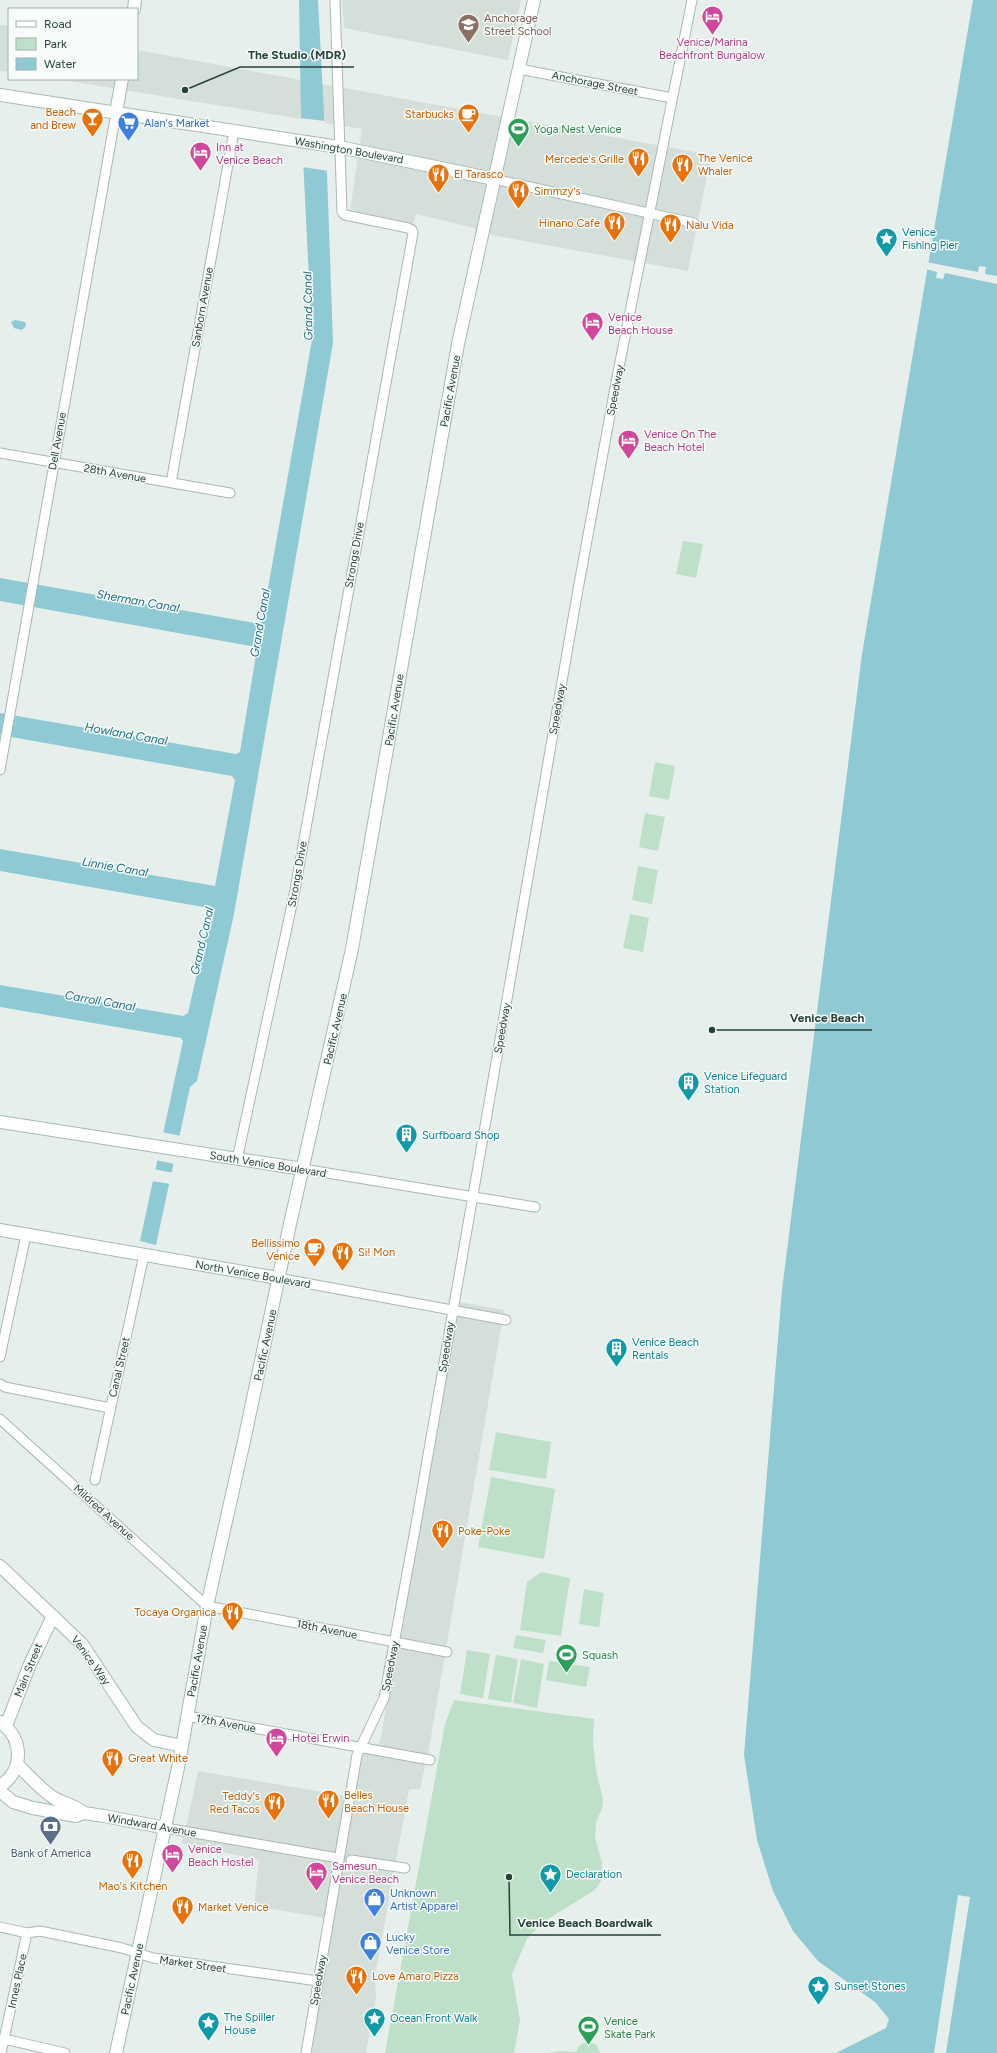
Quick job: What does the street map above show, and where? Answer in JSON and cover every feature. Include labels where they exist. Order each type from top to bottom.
[{"type":"main road","name":"Pacific Avenue","points":[[116,2053],[166,1828],[207,1606],[278,1278],[352,949],[457,352],[534,0]]},
{"type":"main road","points":[[116,113],[122,80]]},
{"type":"main road","name":"Washington Boulevard","points":[[0,95],[334,146],[494,179]]},
{"type":"main road","name":"South Venice Boulevard","points":[[0,1122],[303,1169]]},
{"type":"main road","name":"North Venice Boulevard","points":[[0,1230],[278,1278]]},
{"type":"main road","name":"Venice Way","points":[[0,1566],[82,1644],[137,1727],[154,1740],[182,1746]]},
{"type":"main road","name":"Main Street","points":[[3,1724],[53,1616]]},
{"type":"main road","points":[[0,1786],[9,1778],[17,1764],[18,1746],[15,1739],[3,1724]]},
{"type":"main road","name":"Windward Avenue","points":[[17,1764],[45,1792],[64,1804],[77,1807],[84,1813],[166,1828]]},
{"type":"main road","name":"Windward Avenue","points":[[0,1790],[19,1805],[76,1816],[84,1813]]},
{"type":"street","name":"Strongs Drive","points":[[238,1160],[294,895],[413,233],[412,230],[408,228],[345,214],[342,212],[334,146],[335,0]]},
{"type":"street","name":"Speedway","points":[[306,2053],[355,1762],[384,1698],[577,595],[617,378],[692,0]]},
{"type":"street","name":"Anchorage Street","points":[[518,69],[672,98]]},
{"type":"street","name":"Dell Avenue","points":[[0,770],[53,462],[116,113]]},
{"type":"street","name":"Sanborn Avenue","points":[[171,482],[234,131]]},
{"type":"street","name":"Washington Boulevard","points":[[494,179],[694,223]]},
{"type":"street","name":"28th Avenue","points":[[0,453],[230,493]]},
{"type":"street","name":"South Venice Boulevard","points":[[303,1169],[472,1198],[536,1207]]},
{"type":"street","points":[[0,1357],[26,1235]]},
{"type":"street","name":"Canal Street","points":[[95,1480],[144,1255]]},
{"type":"street","name":"North Venice Boulevard","points":[[278,1278],[506,1320]]},
{"type":"street","points":[[0,1384],[5,1387],[110,1408]]},
{"type":"street","name":"Mildred Avenue","points":[[0,1418],[207,1606]]},
{"type":"street","name":"18th Avenue","points":[[207,1606],[448,1652]]},
{"type":"street","name":"17th Avenue","points":[[187,1716],[361,1746],[385,1753],[430,1760]]},
{"type":"street","name":"Windward Avenue","points":[[166,1828],[338,1858]]},
{"type":"street","points":[[350,1860],[406,1868]]},
{"type":"street","name":"Market Street","points":[[0,1927],[28,1933],[40,1930],[138,1953],[153,1958],[318,1981]]},
{"type":"street","name":"Innes Place","points":[[2,2053],[4,2024],[28,1933]]},
{"type":"street","points":[[4,2039],[65,2053]]},
{"type":"shaded area","name":"Anchorage Street School","points":[[342,0],[521,0],[508,60],[344,28]]},
{"type":"shaded area","points":[[0,25],[8,26],[8,72],[0,71]]},
{"type":"shaded area","points":[[138,50],[711,155],[688,271],[492,235],[470,227],[416,214],[413,225],[350,211],[362,129],[63,80],[138,80]]},
{"type":"shaded area","points":[[459,1302],[504,1310],[428,1754],[420,1789],[409,1789],[375,1977],[376,1996],[366,2053],[310,2053],[332,1919],[254,1906],[259,1860],[181,1843],[198,1771],[352,1797],[359,1756],[380,1742]]},
{"type":"green space","points":[[683,541],[703,544],[696,578],[676,574]]},
{"type":"green space","points":[[655,762],[675,766],[669,800],[649,796]]},
{"type":"green space","points":[[645,813],[665,817],[658,851],[639,847]]},
{"type":"green space","points":[[638,866],[658,870],[652,904],[632,900]]},
{"type":"green space","points":[[630,914],[649,918],[643,952],[623,948]]},
{"type":"green space","points":[[496,1432],[551,1442],[546,1479],[489,1470]]},
{"type":"green space","points":[[491,1477],[555,1489],[544,1559],[478,1547]]},
{"type":"green space","points":[[541,1572],[570,1578],[561,1636],[520,1630],[527,1582]]},
{"type":"green space","points":[[584,1589],[604,1593],[599,1627],[579,1624]]},
{"type":"green space","points":[[516,1635],[546,1640],[543,1653],[513,1648]]},
{"type":"green space","points":[[467,1650],[490,1654],[483,1698],[460,1694]]},
{"type":"green space","points":[[496,1655],[518,1659],[511,1703],[488,1699]]},
{"type":"green space","points":[[521,1659],[544,1664],[537,1708],[513,1703]]},
{"type":"green space","name":"Squash","points":[[549,1661],[590,1667],[586,1687],[546,1680]]},
{"type":"green space","points":[[454,1700],[594,1719],[593,1743],[596,1770],[603,1800],[602,1809],[596,1822],[595,1837],[602,1863],[601,1881],[595,1890],[543,1922],[527,1939],[512,1974],[520,2020],[514,2053],[385,2053],[445,1724]]},
{"type":"green space","name":"Venice Skate Park","points":[[585,2042],[596,2044],[600,2053],[549,2053],[560,2051],[576,2052],[579,2046]]},
{"type":"water","points":[[299,0],[318,0],[327,172],[333,343],[234,914],[197,1081],[190,1087],[156,1245],[140,1241],[183,1041],[181,1038],[0,1007],[0,985],[183,1016],[188,1013],[211,912],[209,908],[0,871],[0,849],[215,886],[235,780],[232,776],[0,735],[0,713],[236,754],[240,752],[257,649],[256,647],[0,601],[0,578],[260,624],[262,622],[312,340],[301,117]]},
{"type":"water","points":[[973,0],[997,0],[997,2053],[836,2053],[886,2028],[889,2019],[875,2002],[818,1961],[793,1931],[773,1891],[757,1840],[744,1755],[782,1290],[862,654]]},
{"type":"water","points":[[15,320],[25,322],[26,326],[22,330],[14,328],[11,322]]},
{"type":"pier","points":[[299,118],[325,121],[329,171],[302,167]]},
{"type":"pier","points":[[926,262],[978,272],[979,266],[986,267],[985,274],[997,276],[997,284],[945,273],[943,279],[936,278],[937,272],[925,269]]},
{"type":"pier","points":[[169,1095],[162,1132],[181,1136],[189,1101],[175,1164],[155,1160]]},
{"type":"pier","points":[[153,1169],[174,1173],[171,1184],[151,1181]]},
{"type":"pier","points":[[958,1895],[970,1897],[946,2053],[934,2053]]},
{"type":"place","name":"Venice/Marina Beachfront Bungalow","points":[[712,36]]},
{"type":"place","name":"Anchorage Street School","points":[[468,44]]},
{"type":"place","name":"The Studio (MDR)","points":[[185,90]]},
{"type":"place","name":"Starbucks","points":[[469,134]]},
{"type":"place","name":"Beach and Brew","points":[[92,138]]},
{"type":"place","name":"Alan's Market","points":[[129,142]]},
{"type":"place","name":"Yoga Nest Venice","points":[[519,148]]},
{"type":"place","name":"Inn at Venice Beach","points":[[201,172]]},
{"type":"place","name":"Mercede's Grille","points":[[639,178]]},
{"type":"place","name":"The Venice Whaler","points":[[683,184]]},
{"type":"place","name":"El Tarasco","points":[[439,194]]},
{"type":"place","name":"Simmzy's","points":[[519,210]]},
{"type":"place","name":"Hinano Cafe","points":[[615,242]]},
{"type":"place","name":"Nalu Vida","points":[[671,244]]},
{"type":"place","name":"Venice Fishing Pier","points":[[887,258]]},
{"type":"place","name":"Venice Beach House","points":[[592,342]]},
{"type":"place","name":"Venice On The Beach Hotel","points":[[629,460]]},
{"type":"place","name":"Venice Beach","points":[[712,1030]]},
{"type":"place","name":"Venice Lifeguard Station","points":[[688,1102]]},
{"type":"place","name":"Surfboard Shop","points":[[407,1154]]},
{"type":"place","name":"Bellissimo Venice","points":[[315,1268]]},
{"type":"place","name":"Si! Mon","points":[[343,1272]]},
{"type":"place","name":"Venice Beach Rentals","points":[[616,1368]]},
{"type":"place","name":"Poke-Poke","points":[[442,1550]]},
{"type":"place","name":"Tocaya Organica","points":[[232,1632]]},
{"type":"place","name":"Squash","points":[[567,1674]]},
{"type":"place","name":"Hotel Erwin","points":[[277,1758]]},
{"type":"place","name":"Great White","points":[[113,1778]]},
{"type":"place","name":"Belles Beach House","points":[[329,1820]]},
{"type":"place","name":"Teddy's Red Tacos","points":[[275,1822]]},
{"type":"place","name":"Bank of America","points":[[51,1846]]},
{"type":"place","name":"Venice Beach Hostel","points":[[172,1874]]},
{"type":"place","name":"Venice Beach Boardwalk","points":[[509,1877]]},
{"type":"place","name":"Mao's Kitchen","points":[[133,1880]]},
{"type":"place","name":"Samesun Venice Beach","points":[[317,1892]]},
{"type":"place","name":"Declaration","points":[[550,1894]]},
{"type":"place","name":"Unknown Artist Apparel","points":[[374,1918]]},
{"type":"place","name":"Market Venice","points":[[182,1926]]},
{"type":"place","name":"Lucky Venice Store","points":[[371,1962]]},
{"type":"place","name":"Love Amaro Pizza","points":[[356,1996]]},
{"type":"place","name":"Sunset Stones","points":[[819,2006]]},
{"type":"place","name":"Ocean Front Walk","points":[[374,2038]]},
{"type":"place","name":"The Spiller House","points":[[208,2042]]},
{"type":"place","name":"Venice Skate Park","points":[[588,2046]]},
{"type":"water label","name":"Grand Canal","points":[[308,306]]},
{"type":"water label","name":"Sherman Canal","points":[[138,601]]},
{"type":"water label","name":"Grand Canal","points":[[260,623]]},
{"type":"water label","name":"Howland Canal","points":[[126,734]]},
{"type":"water label","name":"Linnie Canal","points":[[115,867]]},
{"type":"water label","name":"Grand Canal","points":[[202,941]]},
{"type":"water label","name":"Carroll Canal","points":[[100,1001]]}]
